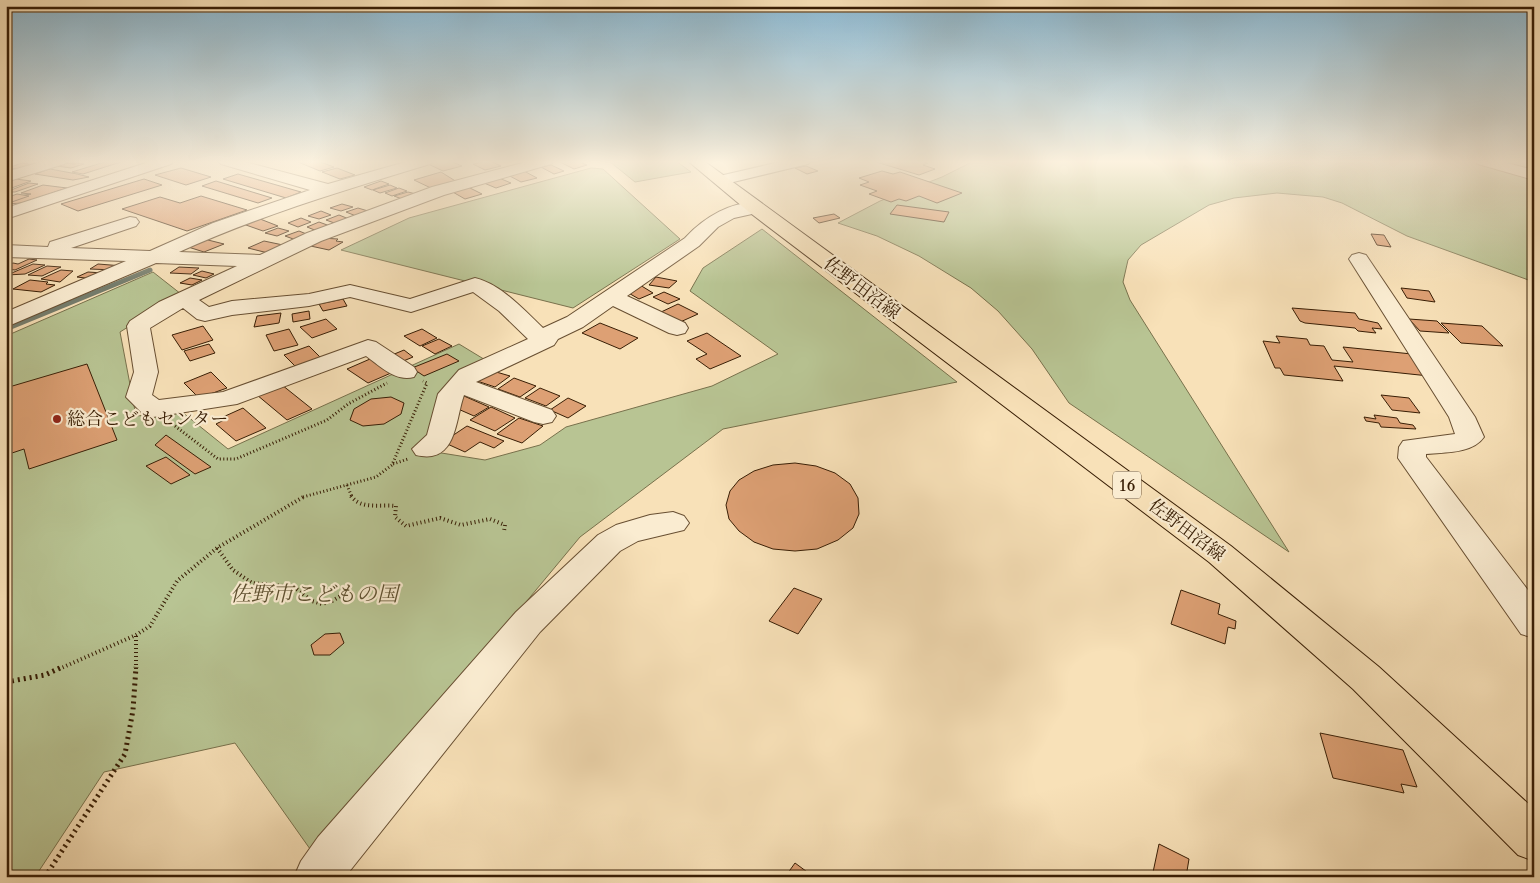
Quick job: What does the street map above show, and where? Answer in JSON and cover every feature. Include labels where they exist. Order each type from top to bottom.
[{"type":"main road","name":"佐野田沼線","points":[[748,202],[1220,554],[1366,678],[1534,839]]},
{"type":"street","points":[[6,214],[42,202]]},
{"type":"street","points":[[6,320],[220,227],[290,202]]},
{"type":"street","points":[[372,202],[392,208]]},
{"type":"street","points":[[405,372],[368,347],[228,399],[153,408],[139,398],[146,372],[138,326],[173,302],[314,237],[409,202]]},
{"type":"street","points":[[173,302],[205,314],[232,308],[309,300],[350,291],[411,306],[475,284],[507,306],[540,338],[575,322],[692,242],[704,227],[736,210],[755,208]]},
{"type":"street","points":[[44,252],[130,222]]},
{"type":"street","points":[[6,260],[15,251],[264,261]]},
{"type":"street","points":[[1359,259],[1462,416],[1470,437],[1461,442],[1413,447],[1412,458],[1534,624]]},
{"type":"street","points":[[611,297],[677,328]]},
{"type":"street","points":[[426,449],[440,438],[451,394],[468,375],[546,340],[546,335]]},
{"type":"street","points":[[459,384],[543,416]]},
{"type":"street","points":[[317,877],[334,853],[528,622],[609,543],[627,532],[673,523]]},
{"type":"path","points":[[6,682],[45,675],[136,636],[150,626],[177,580],[217,548],[306,496],[376,477],[392,465],[427,383],[405,372],[348,404],[327,420],[236,459],[218,459],[175,426]]},
{"type":"path","points":[[347,485],[351,499],[359,505],[383,504],[396,506],[395,516],[406,526],[441,517],[452,519],[461,525],[489,518],[500,520],[505,525],[504,531]]},
{"type":"path","points":[[217,548],[233,571],[245,581],[253,584],[292,586],[301,590],[314,603],[322,604],[350,590]]},
{"type":"path","points":[[45,877],[125,754],[130,738],[136,689],[136,636]]},
{"type":"green space","points":[[466,202],[640,202],[680,239],[573,308],[341,250],[409,218]]},
{"type":"green space","points":[[878,202],[1219,202],[1209,205],[1141,245],[1128,260],[1123,282],[1130,300],[1289,552],[1069,403],[1032,349],[998,311],[971,288],[919,256],[877,236],[838,223]]},
{"type":"green space","points":[[1339,202],[1534,202],[1534,282],[1407,236]]},
{"type":"green space","name":"佐野市こどもの国","points":[[762,229],[957,382],[723,429],[580,537],[315,856],[235,743],[104,772],[35,877],[6,877],[6,336],[153,272],[181,294],[120,332],[136,416],[182,412],[228,449],[459,344],[487,361],[461,376],[429,451],[485,460],[540,445],[566,427],[712,386],[778,354],[690,291],[703,268]]},
{"type":"building","points":[[6,202],[24,202],[22,203],[6,204]]},
{"type":"building","points":[[67,202],[106,202],[78,211],[61,204]]},
{"type":"building","points":[[144,202],[221,202],[247,210],[187,231],[122,209]]},
{"type":"building","points":[[342,204],[353,207],[341,211],[330,208]]},
{"type":"building","points":[[897,205],[949,212],[944,222],[890,214]]},
{"type":"building","points":[[358,208],[368,211],[356,216],[346,212]]},
{"type":"building","points":[[321,211],[331,215],[319,219],[308,216]]},
{"type":"building","points":[[834,214],[840,218],[819,223],[813,218]]},
{"type":"building","points":[[339,215],[349,219],[337,224],[326,220]]},
{"type":"building","points":[[255,217],[278,226],[263,231],[243,224]]},
{"type":"building","points":[[301,218],[311,222],[298,227],[288,223]]},
{"type":"building","points":[[319,222],[330,226],[317,231],[307,227]]},
{"type":"building","points":[[278,228],[289,231],[277,236],[265,233]]},
{"type":"building","points":[[299,231],[309,235],[296,240],[285,236]]},
{"type":"building","points":[[1371,234],[1384,235],[1391,247],[1377,245]]},
{"type":"building","points":[[321,238],[338,239],[336,241],[343,242],[329,250],[306,245]]},
{"type":"building","points":[[204,239],[224,244],[204,252],[185,246]]},
{"type":"building","points":[[264,241],[283,245],[268,253],[248,248]]},
{"type":"building","points":[[29,259],[37,260],[15,270],[6,269],[6,266],[13,263],[18,264]]},
{"type":"building","points":[[33,264],[45,265],[25,274],[7,275]]},
{"type":"building","points":[[98,264],[123,266],[115,270],[90,269]]},
{"type":"building","points":[[47,266],[61,267],[42,276],[28,275]]},
{"type":"building","points":[[179,267],[199,268],[191,274],[170,273]]},
{"type":"building","points":[[61,270],[73,271],[60,282],[41,279]]},
{"type":"building","points":[[202,271],[214,274],[206,278],[193,275]]},
{"type":"building","points":[[88,272],[103,273],[93,279],[77,277]]},
{"type":"building","points":[[656,277],[677,281],[669,288],[649,285]]},
{"type":"building","points":[[190,278],[202,280],[192,285],[180,283]]},
{"type":"building","points":[[30,280],[48,282],[46,284],[55,285],[41,292],[13,289]]},
{"type":"building","points":[[640,285],[653,293],[639,299],[625,291]]},
{"type":"building","points":[[1401,288],[1429,291],[1435,302],[1407,298]]},
{"type":"building","points":[[664,292],[680,299],[668,304],[653,297]]},
{"type":"building","points":[[343,299],[347,306],[323,311],[319,304]]},
{"type":"building","points":[[678,304],[698,314],[678,323],[659,313]]},
{"type":"building","points":[[1292,308],[1355,313],[1359,319],[1378,323],[1382,329],[1372,328],[1376,333],[1358,331],[1355,328],[1305,323],[1300,321]]},
{"type":"building","points":[[309,311],[310,319],[293,322],[292,314]]},
{"type":"building","points":[[281,313],[279,323],[254,327],[257,316]]},
{"type":"building","points":[[326,319],[337,329],[312,338],[300,327]]},
{"type":"building","points":[[1409,319],[1437,321],[1449,333],[1420,331]]},
{"type":"building","points":[[600,323],[638,338],[620,349],[582,333]]},
{"type":"building","points":[[1441,323],[1482,326],[1503,346],[1461,343]]},
{"type":"building","points":[[203,326],[213,340],[182,350],[172,335]]},
{"type":"building","points":[[289,329],[298,345],[274,351],[266,335]]},
{"type":"building","points":[[422,329],[437,338],[420,346],[404,336]]},
{"type":"building","points":[[707,333],[741,356],[710,369],[696,359],[707,354],[687,341]]},
{"type":"building","points":[[1276,336],[1307,339],[1310,345],[1324,346],[1332,360],[1353,362],[1343,347],[1412,354],[1429,376],[1334,366],[1343,381],[1284,375],[1280,368],[1275,368],[1263,341],[1280,343]]},
{"type":"building","points":[[439,339],[452,346],[435,354],[422,346]]},
{"type":"building","points":[[209,344],[215,353],[190,361],[184,351]]},
{"type":"building","points":[[309,346],[322,359],[297,368],[284,355]]},
{"type":"building","points":[[404,350],[413,357],[401,362],[392,355]]},
{"type":"building","points":[[447,354],[459,361],[424,376],[412,368]]},
{"type":"building","points":[[370,359],[391,373],[368,383],[347,369]]},
{"type":"building","name":"総合こどもセンター","points":[[87,364],[117,440],[29,469],[24,449],[6,455],[6,397],[11,394],[9,387]]},
{"type":"building","points":[[486,369],[510,376],[495,387],[471,379]]},
{"type":"building","points":[[211,372],[227,388],[199,398],[184,383]]},
{"type":"building","points":[[514,378],[536,386],[520,397],[498,389]]},
{"type":"building","points":[[282,385],[312,409],[287,420],[257,395]]},
{"type":"building","points":[[540,388],[560,396],[546,406],[525,398]]},
{"type":"building","points":[[1381,395],[1409,398],[1420,413],[1392,410]]},
{"type":"building","points":[[464,396],[489,407],[474,416],[449,405]]},
{"type":"building","points":[[391,397],[404,403],[401,414],[384,424],[363,426],[350,420],[354,409],[371,399]]},
{"type":"building","points":[[568,398],[586,406],[568,418],[550,410]]},
{"type":"building","points":[[491,407],[515,418],[495,431],[470,420]]},
{"type":"building","points":[[243,408],[266,428],[236,441],[216,424],[226,419],[223,417]]},
{"type":"building","points":[[1374,415],[1397,418],[1400,423],[1413,425],[1416,429],[1381,427],[1379,423],[1366,421],[1364,417],[1376,419]]},
{"type":"building","points":[[519,418],[543,426],[522,443],[497,434]]},
{"type":"building","points":[[467,426],[504,441],[494,448],[480,442],[465,452],[443,442]]},
{"type":"building","points":[[166,435],[211,467],[195,474],[155,445]]},
{"type":"building","points":[[166,457],[190,475],[171,484],[146,466]]},
{"type":"building","points":[[795,463],[816,466],[835,473],[850,484],[858,498],[859,514],[853,528],[838,540],[817,549],[795,551],[773,549],[754,542],[739,531],[729,519],[726,505],[730,491],[739,480],[754,471],[773,465]]},
{"type":"building","points":[[794,588],[822,599],[798,634],[769,621]]},
{"type":"building","points":[[1181,590],[1220,604],[1218,614],[1236,621],[1235,629],[1228,627],[1225,644],[1171,624]]},
{"type":"building","points":[[340,633],[344,643],[330,655],[314,655],[311,645],[325,634]]},
{"type":"building","points":[[1320,733],[1403,750],[1417,787],[1401,784],[1404,793],[1333,778]]},
{"type":"building","points":[[1159,844],[1189,859],[1186,877],[1152,877]]},
{"type":"building","points":[[795,863],[814,877],[785,877]]},
{"type":"waterway","points":[[6,329],[150,270]]},
{"type":"place","name":"総合こどもセンター","points":[[57,419]]}]
